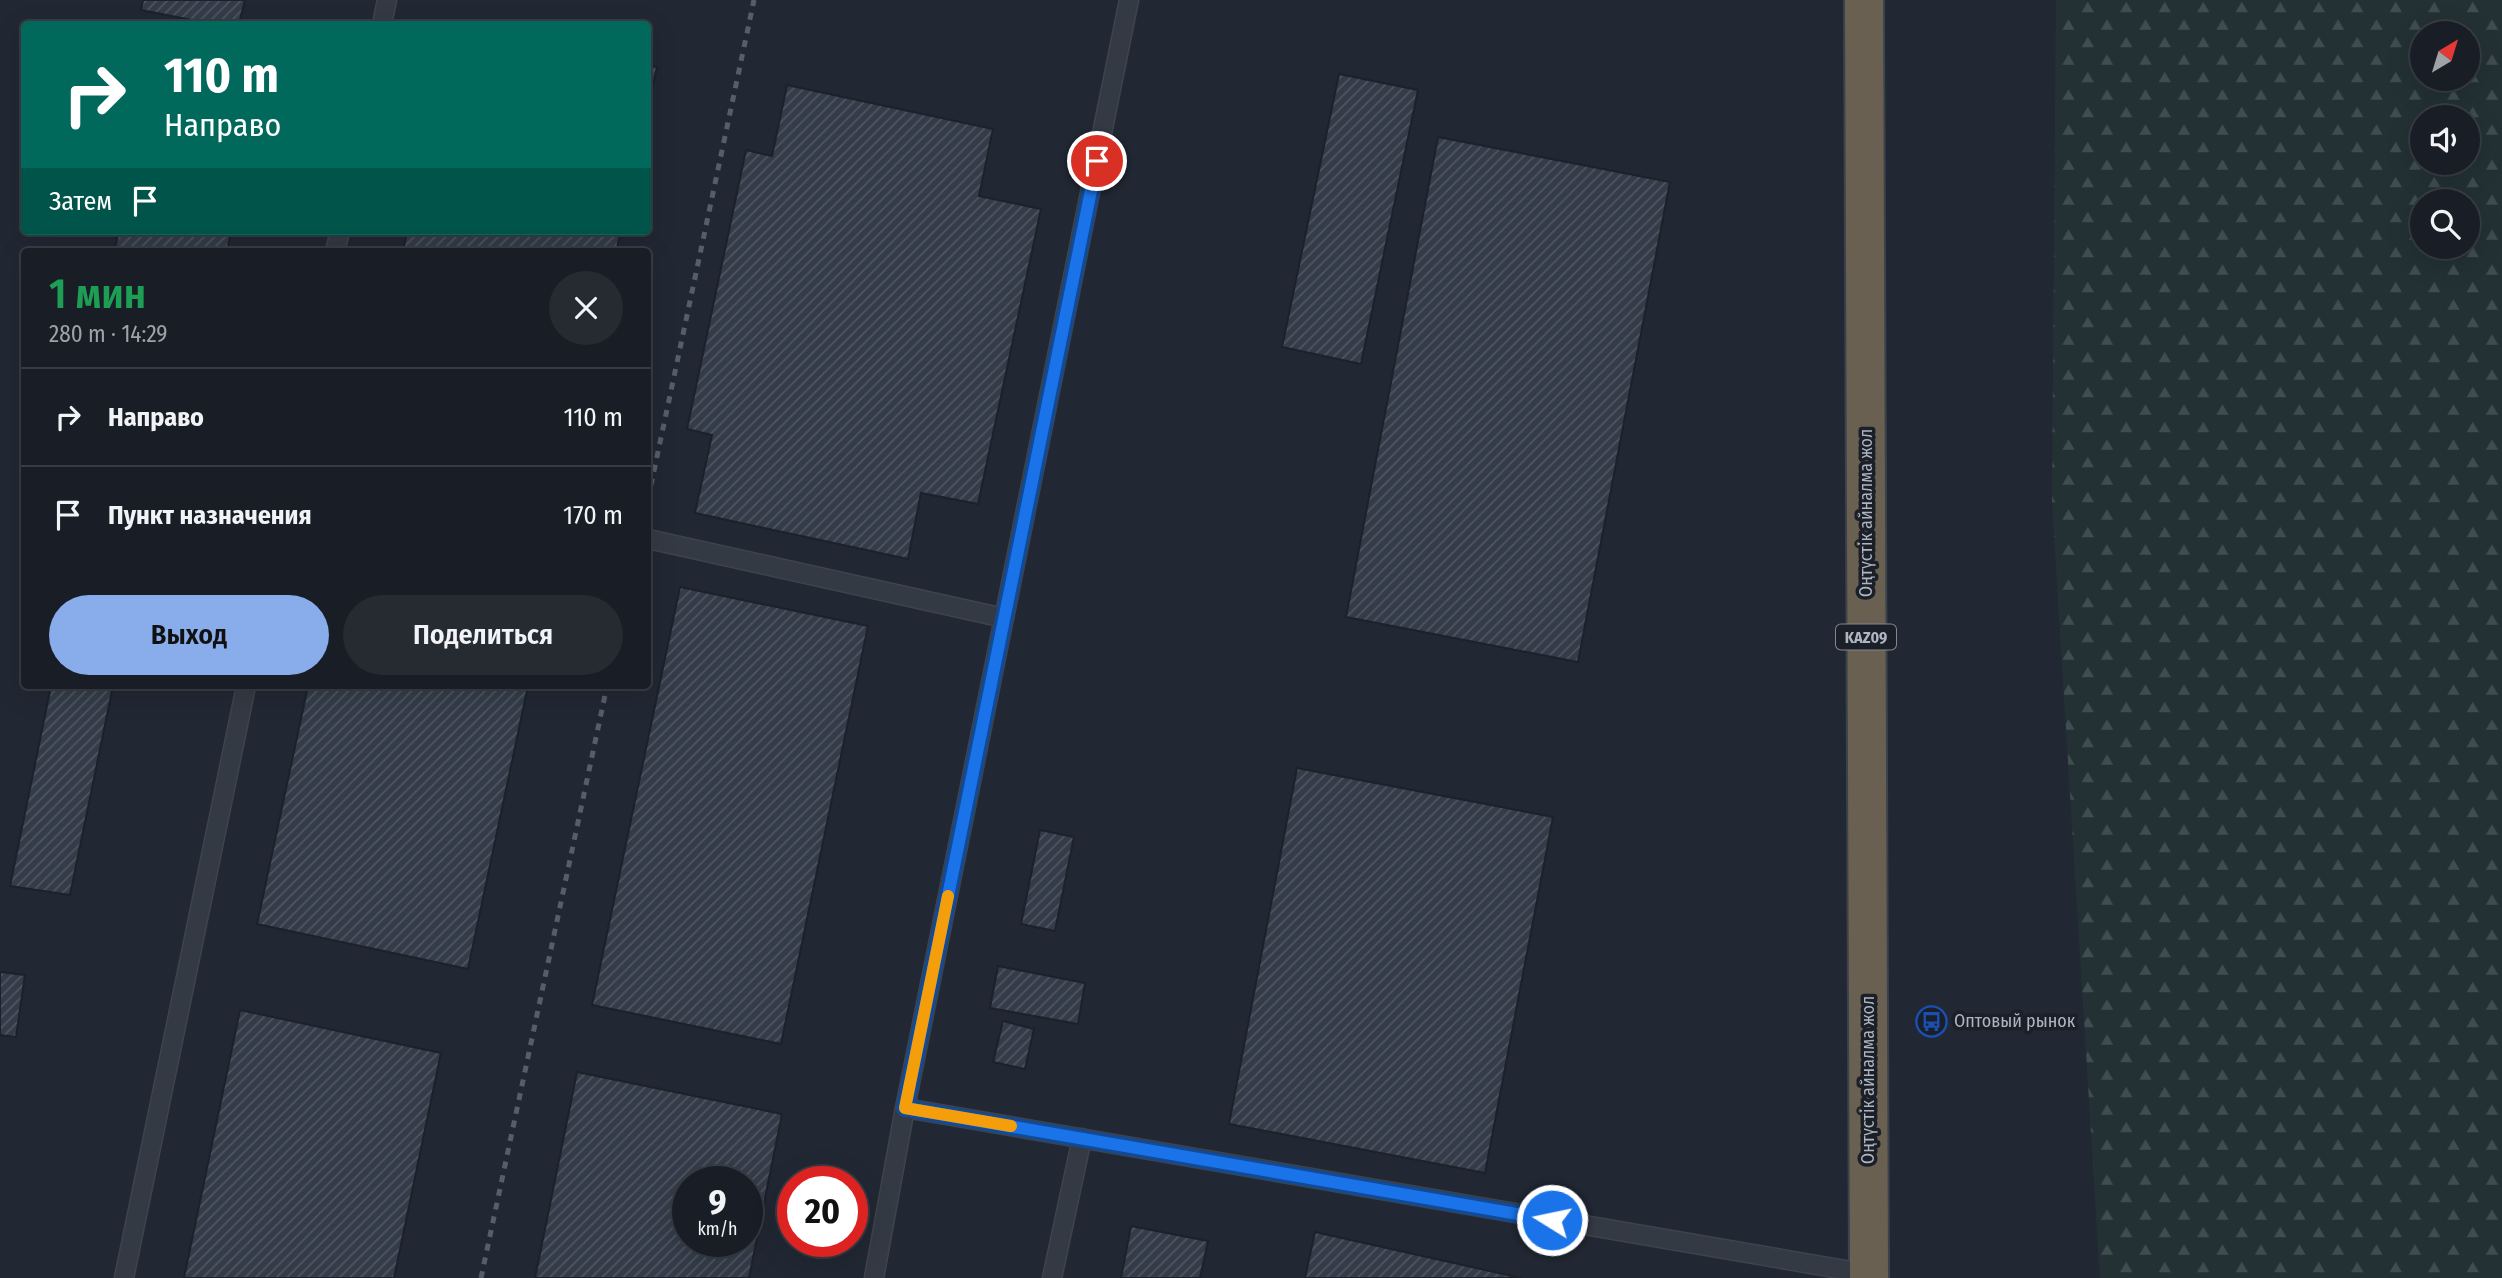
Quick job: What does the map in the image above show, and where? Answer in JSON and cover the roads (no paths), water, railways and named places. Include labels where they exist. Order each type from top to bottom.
[{"type":"highway","name":"Оңтүстік айналма жол","points":[[1864,0],[1869,1276]]},
{"type":"lane","points":[[383,21],[387,0]]},
{"type":"lane","points":[[874,1278],[905,1108],[1129,0]]},
{"type":"lane","points":[[651,540],[1004,618]]},
{"type":"lane","points":[[124,1278],[245,689]]},
{"type":"lane","points":[[905,1108],[1869,1276]]},
{"type":"lane","points":[[1052,1278],[1082,1138]]},
{"type":"railway","points":[[651,485],[754,0]]},
{"type":"railway","points":[[481,1278],[606,689]]},
{"type":"place","name":"Оптовый рынок","points":[[1931,1021]]}]
